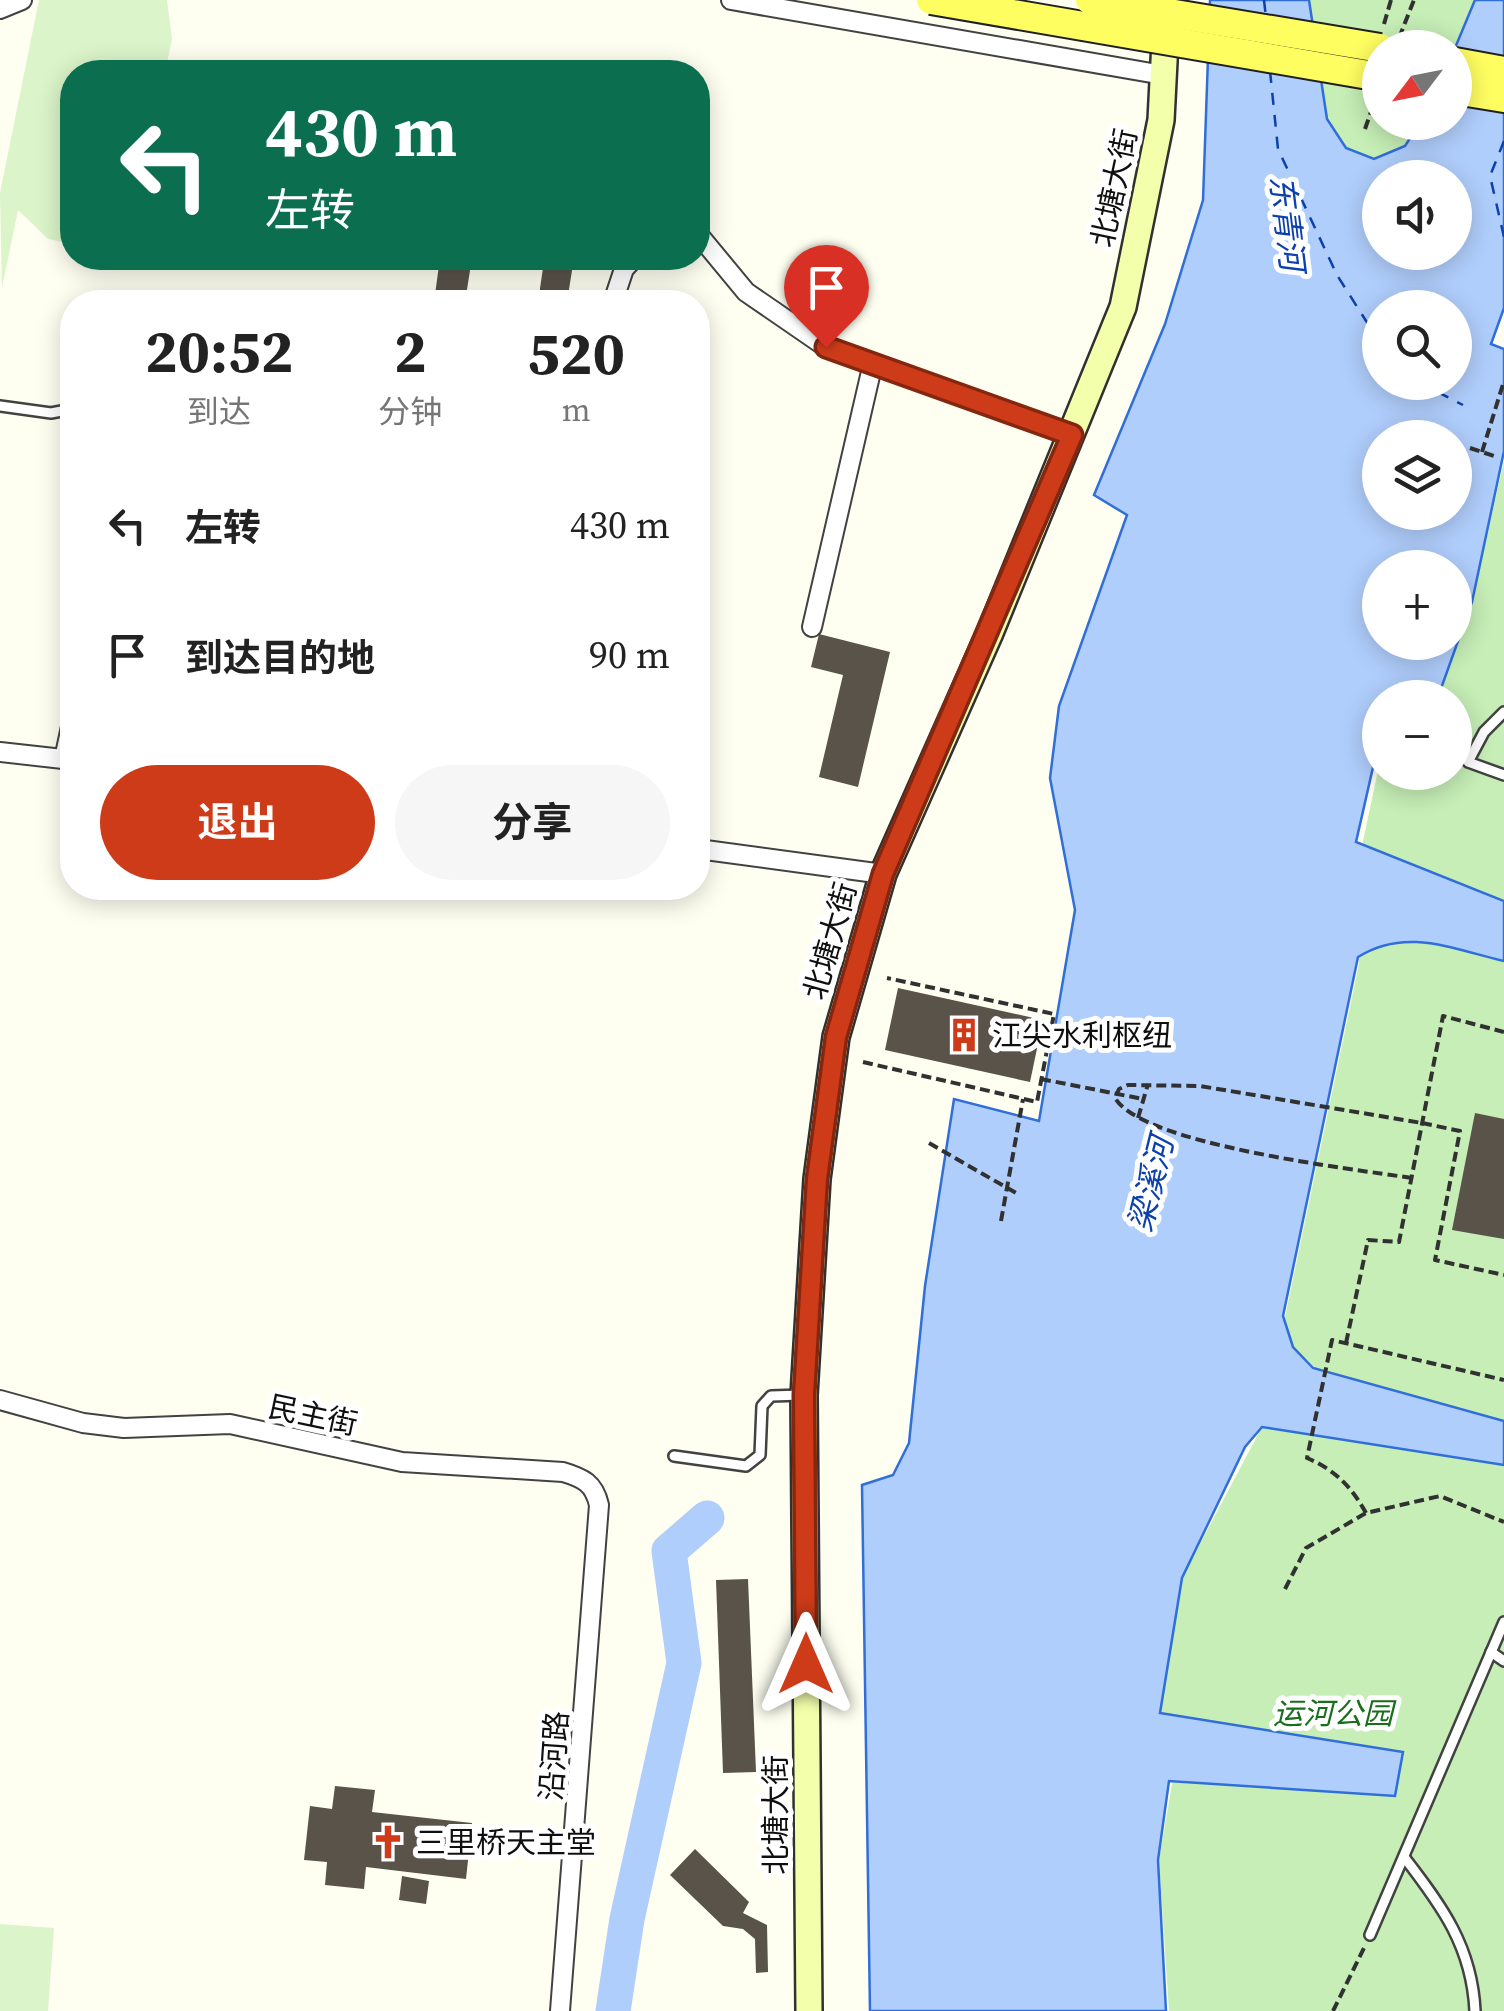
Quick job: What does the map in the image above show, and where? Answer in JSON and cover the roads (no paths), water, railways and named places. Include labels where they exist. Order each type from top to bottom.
[{"type":"main road","points":[[931,0],[1362,74]]},
{"type":"main road","points":[[1090,0],[1362,45]]},
{"type":"main road","name":"北塘大街","points":[[809,2011],[804,1395],[817,1179],[836,1037],[883,874],[1123,307],[1162,120],[1167,0]]},
{"type":"main road","points":[[1472,65],[1504,70]]},
{"type":"main road","points":[[1472,93],[1504,98]]},
{"type":"street","points":[[0,9],[22,0]]},
{"type":"street","points":[[731,0],[1163,75]]},
{"type":"street","points":[[710,248],[746,292],[826,347],[1072,435]]},
{"type":"street","points":[[812,627],[874,362]]},
{"type":"street","points":[[0,752],[60,759]]},
{"type":"street","points":[[710,852],[883,874]]},
{"type":"street","name":"民主街","points":[[0,1400],[83,1424],[124,1428],[230,1424],[402,1462],[563,1472],[584,1478],[596,1492],[599,1505]]},
{"type":"street","name":"沿河路","points":[[560,2011],[599,1505]]},
{"type":"lane","points":[[0,406],[60,411]]},
{"type":"lane","points":[[1504,712],[1484,732],[1468,762],[1504,775]]},
{"type":"lane","points":[[674,1456],[746,1466],[760,1455],[762,1406],[771,1396],[804,1395]]},
{"type":"lane","points":[[1370,1935],[1504,1622]]},
{"type":"lane","points":[[1491,1652],[1504,1661]]},
{"type":"lane","points":[[1404,1857],[1442,1906],[1464,1945],[1474,1977],[1474,2011]]},
{"type":"water","points":[[1210,0],[1309,0],[1327,119],[1346,148],[1374,159],[1405,146],[1409,140],[1472,140],[1472,30],[1462,30],[1475,0],[1504,0],[1504,308],[1491,344],[1504,349],[1504,451],[1472,602],[1472,550],[1362,550],[1362,660],[1451,660],[1444,680],[1362,680],[1362,790],[1368,790],[1356,842],[1504,901],[1504,961],[1412,942],[1376,948],[1358,957],[1283,1316],[1293,1347],[1313,1368],[1504,1421],[1504,1465],[1262,1427],[1245,1447],[1182,1578],[1160,1713],[1403,1752],[1395,1796],[1169,1781],[1158,1860],[1166,2011],[870,2011],[862,1485],[893,1475],[909,1443],[925,1286],[954,1099],[1039,1121],[1075,910],[1050,778],[1059,706],[1127,515],[1094,495],[1165,324],[1203,200]]},
{"type":"waterway","points":[[613,2011],[627,1919],[684,1663],[669,1551],[707,1518]]},
{"type":"place","name":"江尖水利枢纽","points":[[964,1035]]},
{"type":"place","name":"三里桥天主堂","points":[[388,1842]]},
{"type":"water label","name":"东青河","points":[[1287,223]]},
{"type":"water label","name":"梁溪河","points":[[1151,1184]]},
{"type":"park label","name":"运河公园","points":[[1333,1713]]}]
